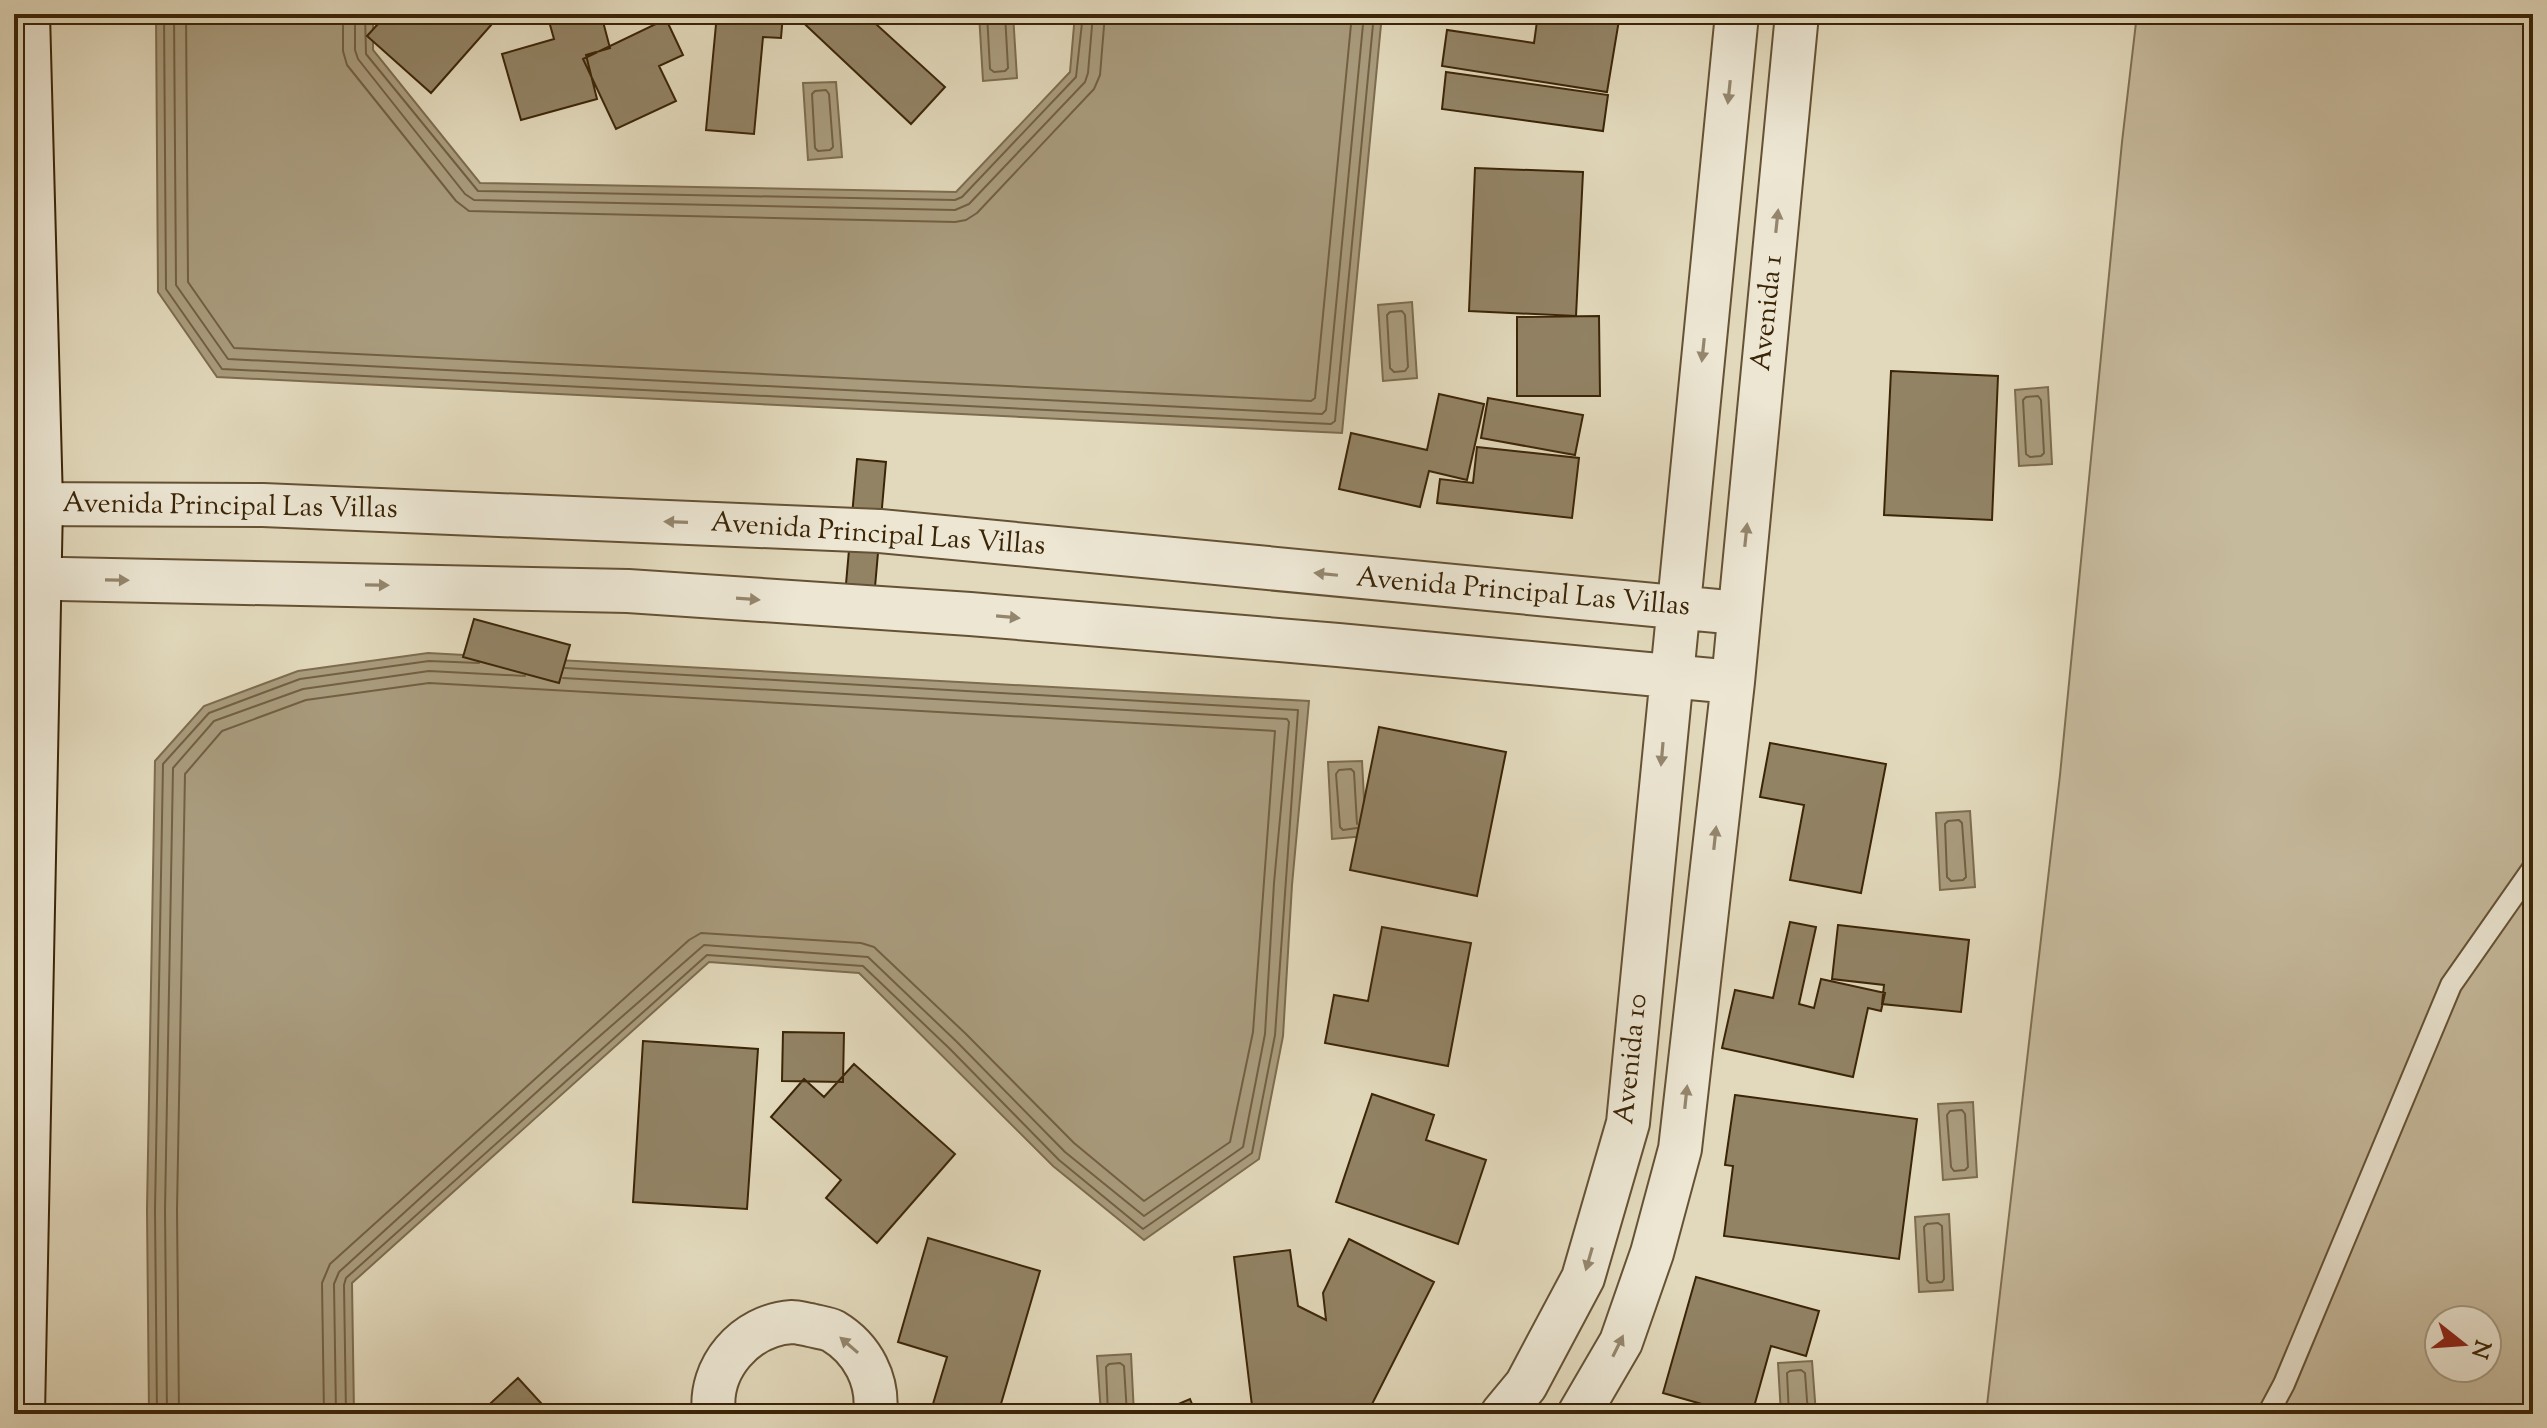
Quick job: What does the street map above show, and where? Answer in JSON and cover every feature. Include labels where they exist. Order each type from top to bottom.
[{"type":"main road","points":[[22,1414],[27,14]]},
{"type":"street","points":[[1677,608],[1737,14]]},
{"type":"street","name":"Avenida 1","points":[[1733,682],[1797,14]]},
{"type":"street","name":"Avenida Principal Las Villas","points":[[27,504],[263,505],[880,531],[1738,613]]},
{"type":"street","points":[[26,578],[628,591],[970,614],[1733,682]]},
{"type":"street","name":"Avenida 10","points":[[1502,1414],[1526,1385],[1583,1278],[1628,1123],[1677,608]]},
{"type":"street","name":"Avenida 10","points":[[1579,1414],[1621,1342],[1652,1253],[1680,1149],[1733,682]]},
{"type":"street","points":[[1606,1198],[1663,1213]]},
{"type":"street","points":[[714,1414],[712,1397],[725,1360],[754,1332],[793,1322],[832,1330],[862,1356],[877,1394],[875,1414]]},
{"type":"lane","points":[[2268,1414],[2284,1384],[2451,985],[2533,868]]},
{"type":"shaded area","points":[[2137,14],[2533,14],[2533,1414],[1986,1414],[2060,775]]},
{"type":"water","points":[[156,14],[373,14],[373,50],[480,183],[956,192],[1070,72],[1075,14],[1382,14],[1342,433],[217,377],[158,292]]},
{"type":"water","points":[[979,14],[1013,14],[1017,78],[983,81]]},
{"type":"water","points":[[836,82],[842,157],[808,160],[803,83]]},
{"type":"water","points":[[1412,302],[1417,378],[1383,381],[1378,305]]},
{"type":"water","points":[[2048,387],[2052,464],[2019,466],[2015,390]]},
{"type":"water","points":[[428,653],[1309,701],[1292,885],[1283,1036],[1259,1159],[1144,1240],[1053,1166],[859,973],[709,962],[352,1283],[354,1414],[149,1414],[147,1210],[155,761],[204,706],[298,671]]},
{"type":"water","points":[[1362,761],[1366,836],[1332,839],[1328,762]]},
{"type":"water","points":[[1970,811],[1975,887],[1940,890],[1936,813]]},
{"type":"water","points":[[1973,1102],[1977,1177],[1943,1180],[1938,1104]]},
{"type":"water","points":[[1949,1214],[1953,1290],[1919,1292],[1915,1217]]},
{"type":"water","points":[[1131,1354],[1134,1414],[1101,1414],[1097,1356]]},
{"type":"water","points":[[1812,1361],[1816,1414],[1781,1414],[1778,1363]]},
{"type":"building","points":[[387,14],[482,14],[492,24],[431,93],[367,36]]},
{"type":"building","points":[[547,14],[601,14],[610,48],[586,55],[597,99],[521,120],[502,54],[554,39]]},
{"type":"building","points":[[717,14],[783,14],[781,38],[763,37],[754,134],[706,130]]},
{"type":"building","points":[[794,14],[865,14],[945,87],[911,124]]},
{"type":"building","points":[[1538,14],[1620,14],[1607,92],[1442,66],[1447,30],[1534,43]]},
{"type":"building","points":[[666,19],[683,55],[659,66],[676,101],[616,129],[583,59]]},
{"type":"building","points":[[1446,72],[1608,95],[1603,131],[1442,109]]},
{"type":"building","points":[[1475,168],[1583,172],[1576,316],[1469,311]]},
{"type":"building","points":[[1599,316],[1600,396],[1517,396],[1517,317]]},
{"type":"building","points":[[1891,371],[1998,376],[1992,520],[1884,515]]},
{"type":"building","points":[[1439,394],[1484,404],[1467,480],[1429,471],[1420,507],[1339,489],[1351,433],[1427,450]]},
{"type":"building","points":[[1488,398],[1583,415],[1575,455],[1481,438]]},
{"type":"building","points":[[1477,447],[1579,458],[1572,518],[1437,503],[1440,479],[1473,483]]},
{"type":"building","points":[[857,459],[886,462],[875,587],[846,584]]},
{"type":"building","points":[[474,619],[570,645],[559,683],[463,657]]},
{"type":"building","points":[[1379,727],[1506,752],[1477,896],[1350,870]]},
{"type":"building","points":[[1770,743],[1886,764],[1861,893],[1790,880],[1804,805],[1760,797]]},
{"type":"building","points":[[1790,922],[1816,927],[1799,1004],[1814,1008],[1821,979],[1885,993],[1881,1011],[1868,1008],[1853,1077],[1722,1048],[1735,990],[1773,998]]},
{"type":"building","points":[[1838,925],[1969,940],[1961,1012],[1882,1004],[1884,985],[1832,979]]},
{"type":"building","points":[[1382,927],[1471,943],[1448,1066],[1325,1043],[1334,995],[1368,1001]]},
{"type":"building","points":[[783,1032],[844,1033],[843,1082],[782,1081]]},
{"type":"building","points":[[643,1041],[758,1049],[747,1209],[633,1202]]},
{"type":"building","points":[[854,1064],[955,1154],[877,1243],[826,1198],[841,1180],[771,1117],[804,1079],[824,1097]]},
{"type":"building","points":[[1372,1094],[1434,1115],[1426,1140],[1486,1160],[1458,1244],[1336,1202]]},
{"type":"building","points":[[1735,1095],[1917,1119],[1899,1259],[1724,1236],[1733,1166],[1725,1165]]},
{"type":"building","points":[[928,1238],[1040,1271],[998,1414],[930,1414],[947,1357],[898,1342]]},
{"type":"building","points":[[1349,1239],[1434,1282],[1367,1414],[1253,1414],[1234,1257],[1290,1250],[1298,1306],[1326,1320],[1323,1293]]},
{"type":"building","points":[[1696,1277],[1819,1311],[1806,1356],[1771,1346],[1752,1414],[1737,1414],[1663,1393]]},
{"type":"building","points":[[518,1378],[551,1414],[479,1414]]},
{"type":"building","points":[[1190,1399],[1196,1414],[1155,1414]]}]
